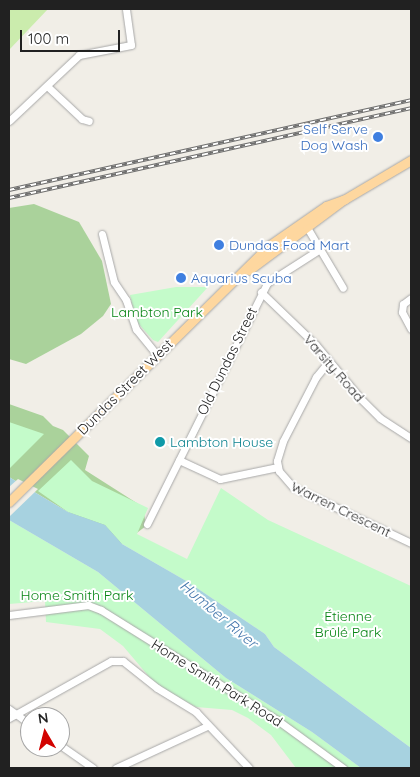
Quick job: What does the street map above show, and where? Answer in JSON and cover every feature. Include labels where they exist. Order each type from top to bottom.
[{"type":"main road","name":"Dundas Street West","points":[[9,502],[157,355],[243,274],[305,224],[345,198],[411,160]]},
{"type":"street","points":[[9,121],[79,55],[130,44],[126,9]]},
{"type":"street","points":[[47,86],[82,119],[90,121]]},
{"type":"street","points":[[305,224],[344,288]]},
{"type":"street","points":[[102,234],[114,282],[126,300],[136,329],[157,355]]},
{"type":"street","name":"Old Dundas Street","points":[[146,524],[261,292],[274,275],[320,249]]},
{"type":"street","name":"Varsity Road","points":[[261,292],[329,361],[380,418],[411,438]]},
{"type":"street","points":[[411,298],[403,304],[402,312],[411,328]]},
{"type":"street","points":[[179,460],[220,479],[278,467],[283,441],[316,377],[329,361]]},
{"type":"street","name":"Warren Crescent","points":[[278,467],[292,487],[411,543]]},
{"type":"street","name":"Home Smith Park Road","points":[[9,615],[88,605],[113,617],[277,720],[343,768]]},
{"type":"street","points":[[9,718],[118,660],[129,664],[157,688],[196,712],[207,726],[249,768]]},
{"type":"street","points":[[9,709],[20,717]]},
{"type":"street","points":[[116,768],[207,726]]},
{"type":"street","points":[[70,752],[94,768]]},
{"type":"green space","points":[[9,9],[48,9],[9,50]]},
{"type":"green space","points":[[34,204],[79,222],[102,261],[111,304],[103,316],[81,334],[26,364],[9,359],[9,208]]},
{"type":"green space","name":"Lambton Park","points":[[176,287],[208,287],[158,342],[153,340],[136,321],[130,295]]},
{"type":"green space","points":[[9,404],[43,416],[53,426],[63,430],[89,456],[85,470],[143,507],[146,526],[122,544],[9,477]]},
{"type":"green space","points":[[9,422],[44,434],[9,469]]},
{"type":"green space","name":"Étienne Brûlé Park","points":[[71,460],[92,481],[148,508],[137,534],[187,559],[221,488],[268,520],[411,586],[411,748],[274,647],[265,634],[188,582],[122,544],[105,525],[68,512],[38,491]]},
{"type":"green space","name":"Home Smith Park","points":[[9,520],[98,572],[226,678],[312,732],[361,768],[296,768],[271,735],[248,718],[232,710],[196,707],[170,693],[151,679],[123,646],[100,629],[46,622],[45,601],[9,604]]},
{"type":"water","name":"Humber River","points":[[9,477],[68,512],[105,525],[122,544],[188,582],[265,634],[274,647],[411,748],[411,768],[361,768],[312,732],[226,678],[98,572],[9,520]]},
{"type":"pier","points":[[18,479],[38,489],[9,517],[9,487]]},
{"type":"railway","points":[[9,190],[411,100]]},
{"type":"railway","points":[[9,198],[411,108]]},
{"type":"place","name":"Self Serve Dog Wash","points":[[378,137]]},
{"type":"place","name":"Dundas Food Mart","points":[[219,245]]},
{"type":"place","name":"Aquarius Scuba","points":[[181,278]]},
{"type":"place","name":"Lambton House","points":[[160,442]]}]
